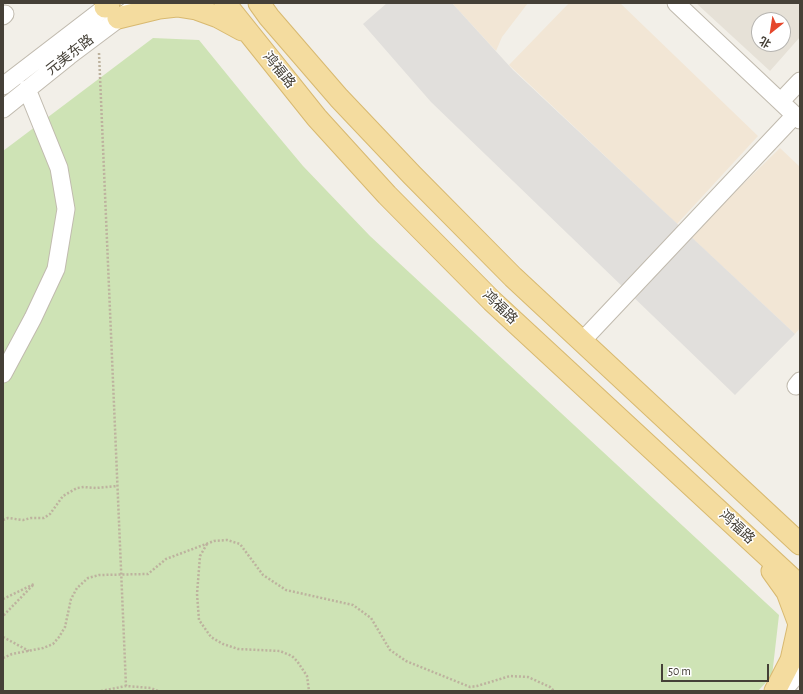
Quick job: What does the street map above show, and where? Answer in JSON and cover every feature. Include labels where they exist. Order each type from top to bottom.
[{"type":"main road","name":"鸿福路","points":[[225,3],[317,118],[387,195],[492,301],[800,586]]},
{"type":"main road","points":[[111,8],[159,8],[177,6],[196,9],[218,17],[249,33]]},
{"type":"main road","name":"鸿福路","points":[[265,8],[339,98],[512,277],[800,544]]},
{"type":"main road","points":[[772,517],[800,535]]},
{"type":"main road","points":[[752,541],[787,592],[799,624],[791,660],[775,691]]},
{"type":"street","name":"元美东路","points":[[3,86],[111,8],[139,3]]},
{"type":"street","points":[[582,341],[798,118],[676,3]]},
{"type":"street","name":"元美东路","points":[[3,109],[98,34],[111,8]]},
{"type":"street","points":[[781,101],[800,81]]},
{"type":"street","points":[[3,374],[33,318],[56,269],[66,209],[59,168],[27,89]]},
{"type":"street","points":[[783,691],[800,671]]},
{"type":"path","points":[[98,34],[126,686]]},
{"type":"path","points":[[3,520],[8,518],[23,520],[30,518],[44,518],[50,514],[63,496],[77,488],[117,486]]},
{"type":"path","points":[[3,658],[12,654],[43,648],[52,644],[59,637],[65,627],[71,599],[77,588],[88,578],[99,574],[148,574],[166,559],[214,541],[227,540],[240,544],[263,575],[286,590],[353,605],[371,618],[390,650],[406,662],[470,687],[510,676],[528,677],[550,687],[554,691]]},
{"type":"path","points":[[207,544],[200,556],[197,594],[199,620],[211,637],[223,644],[238,649],[280,652],[292,656],[307,676],[309,691]]},
{"type":"path","points":[[3,599],[34,584],[3,616]]},
{"type":"path","points":[[3,637],[29,651]]},
{"type":"path","points":[[101,691],[126,686],[151,688],[158,691]]},
{"type":"shaded area","points":[[387,3],[452,3],[513,70],[795,334],[735,395],[431,102],[363,24]]},
{"type":"shaded area","points":[[452,3],[528,3],[502,37],[496,51]]},
{"type":"shaded area","points":[[569,3],[620,3],[758,136],[677,224],[509,65]]},
{"type":"shaded area","points":[[696,3],[800,3],[800,37],[791,47],[791,12],[751,12],[751,52],[787,52],[770,71]]},
{"type":"shaded area","points":[[780,148],[800,167],[800,328],[795,334],[690,236]]},
{"type":"green space","points":[[153,38],[199,40],[303,166],[370,236],[779,615],[772,676],[758,691],[3,691],[3,151]]}]
